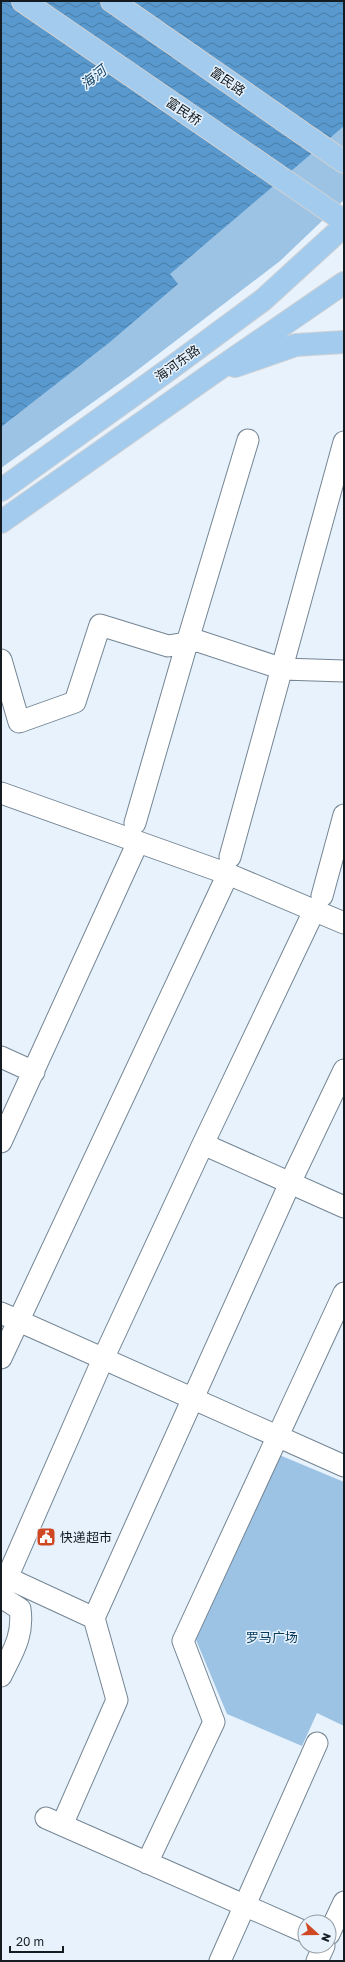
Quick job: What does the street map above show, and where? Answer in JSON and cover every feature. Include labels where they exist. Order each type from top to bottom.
[{"type":"main road","name":"富民桥","points":[[23,1],[344,221]]},
{"type":"main road","name":"富民路","points":[[112,1],[344,162]]},
{"type":"main road","name":"海河东路","points":[[1,490],[263,300],[344,226]]},
{"type":"main road","points":[[1,522],[344,283]]},
{"type":"main road","points":[[210,375],[296,345],[344,342]]},
{"type":"street","points":[[1,1142],[34,1072],[136,833],[187,643],[248,440]]},
{"type":"street","points":[[1,1358],[9,1317],[229,866],[344,442]]},
{"type":"street","points":[[1,660],[19,722],[75,702],[100,625],[168,646],[198,641],[283,669],[344,671]]},
{"type":"street","points":[[1,793],[136,833],[229,866],[318,903],[344,923]]},
{"type":"street","points":[[3,1583],[203,1144],[318,903],[344,815]]},
{"type":"street","points":[[1,1057],[34,1072]]},
{"type":"street","points":[[297,1928],[54,1822],[117,1700],[94,1618],[290,1183],[344,1070]]},
{"type":"street","points":[[203,1144],[344,1207]]},
{"type":"street","points":[[148,1863],[214,1722],[183,1641],[344,1293]]},
{"type":"street","points":[[9,1317],[344,1466]]},
{"type":"street","points":[[3,1583],[94,1618]]},
{"type":"street","points":[[1,1676],[17,1643],[22,1624],[20,1609],[3,1583]]},
{"type":"street","points":[[220,1961],[317,1743]]},
{"type":"street","points":[[337,1917],[344,1902]]},
{"type":"green space","points":[[1,1],[344,1],[344,200],[280,261],[131,375],[1,468]]},
{"type":"green space","name":"罗马广场","points":[[277,1454],[344,1482],[344,1726],[317,1713],[302,1746],[227,1714],[194,1635]]},
{"type":"water","name":"海河","points":[[1,1],[344,1],[344,126],[170,274],[178,284],[110,342],[1,427]]},
{"type":"place","name":"快递超市","points":[[46,1537]]}]
